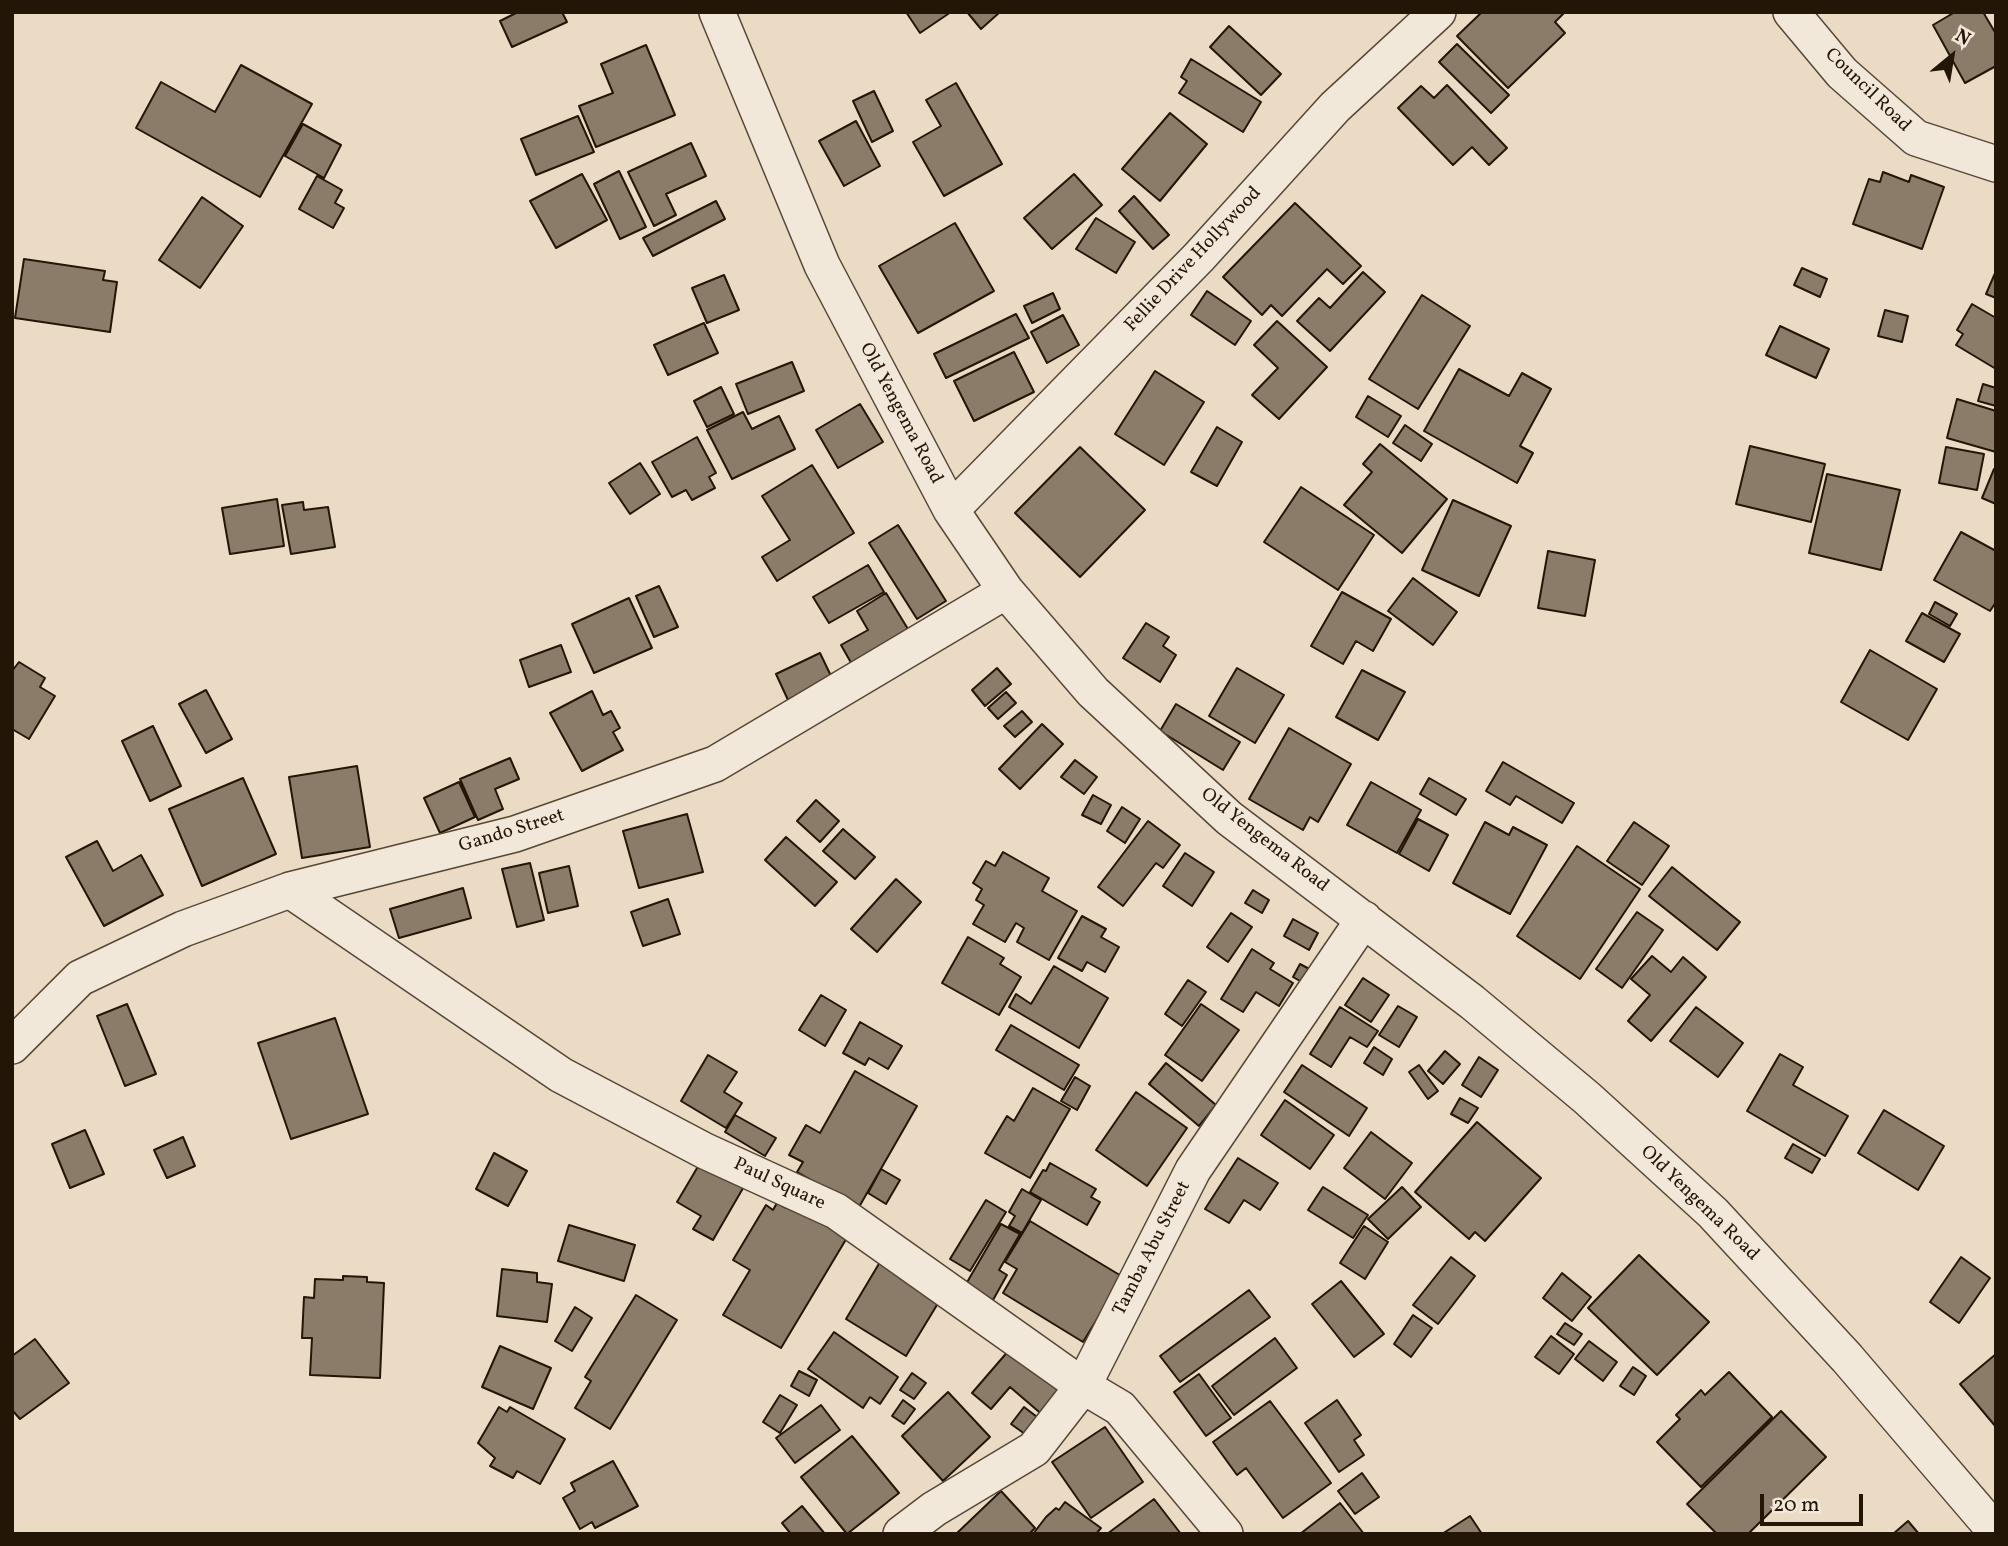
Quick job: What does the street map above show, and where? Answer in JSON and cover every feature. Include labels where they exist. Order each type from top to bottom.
[{"type":"street","name":"Old Yengema Road","points":[[717,12],[822,265],[951,510],[1006,591],[1093,692],[1219,809],[1483,1010],[1587,1098],[1713,1213],[1847,1358],[1996,1532]]},
{"type":"street","name":"Fellie Drive Hollywood","points":[[951,510],[1199,257],[1335,107],[1438,12]]},
{"type":"street","name":"Council Road","points":[[1791,12],[1842,73],[1916,138],[1996,164]]},
{"type":"street","name":"Gando Street","points":[[12,1046],[80,978],[183,929],[290,890],[515,834],[715,764],[1006,591]]},
{"type":"street","name":"Paul Square","points":[[290,890],[561,1075],[705,1152],[836,1211],[1083,1386],[1120,1408],[1225,1534]]},
{"type":"street","name":"Tamba Abu Street","points":[[901,1534],[934,1509],[1034,1449],[1083,1386],[1193,1170],[1364,919]]},
{"type":"building","points":[[518,12],[562,12],[567,22],[512,47],[500,21]]},
{"type":"building","points":[[906,12],[951,12],[920,33]]},
{"type":"building","points":[[967,12],[1000,12],[981,29]]},
{"type":"building","points":[[1482,12],[1565,12],[1555,22],[1565,33],[1508,88],[1457,36]]},
{"type":"building","points":[[1955,12],[1983,12],[1996,34],[1996,66],[1965,83],[1933,25]]},
{"type":"building","points":[[1229,26],[1281,74],[1261,95],[1210,47]]},
{"type":"building","points":[[1457,44],[1509,95],[1491,113],[1439,62]]},
{"type":"building","points":[[646,45],[675,115],[596,147],[579,106],[613,93],[601,64]]},
{"type":"building","points":[[1191,59],[1261,102],[1243,132],[1179,93],[1187,81],[1181,77]]},
{"type":"building","points":[[241,65],[312,104],[260,197],[136,128],[161,82],[215,112]]},
{"type":"building","points":[[956,83],[1002,164],[944,196],[913,142],[941,126],[926,100]]},
{"type":"building","points":[[1447,85],[1507,148],[1489,165],[1472,147],[1453,165],[1398,108],[1421,86],[1434,98]]},
{"type":"building","points":[[874,91],[893,131],[872,142],[853,101]]},
{"type":"building","points":[[1170,113],[1207,144],[1160,201],[1122,169]]},
{"type":"building","points":[[578,116],[594,152],[536,175],[521,139]]},
{"type":"building","points":[[856,121],[880,166],[844,186],[819,141]]},
{"type":"building","points":[[303,124],[341,145],[324,178],[285,156]]},
{"type":"building","points":[[691,143],[706,176],[666,194],[676,215],[654,226],[628,172]]},
{"type":"building","points":[[619,171],[646,227],[620,239],[594,184]]},
{"type":"building","points":[[1883,172],[1909,182],[1911,175],[1944,187],[1922,249],[1853,224],[1869,179],[1880,182]]},
{"type":"building","points":[[582,174],[607,220],[556,248],[530,201]]},
{"type":"building","points":[[1074,174],[1102,205],[1052,249],[1024,218]]},
{"type":"building","points":[[317,176],[342,190],[335,203],[344,208],[333,228],[299,209]]},
{"type":"building","points":[[1134,196],[1169,235],[1153,249],[1119,211]]},
{"type":"building","points":[[202,197],[243,226],[200,288],[159,260]]},
{"type":"building","points":[[716,201],[725,219],[653,256],[643,238]]},
{"type":"building","points":[[1295,203],[1361,266],[1343,284],[1327,269],[1282,316],[1271,305],[1262,315],[1223,277]]},
{"type":"building","points":[[1096,218],[1135,242],[1116,273],[1076,249]]},
{"type":"building","points":[[955,223],[994,291],[918,333],[879,266]]},
{"type":"building","points":[[24,259],[105,271],[103,280],[117,282],[110,332],[15,318]]},
{"type":"building","points":[[1802,268],[1827,279],[1820,297],[1794,285]]},
{"type":"building","points":[[1996,271],[1996,298],[1986,294]]},
{"type":"building","points":[[1363,272],[1385,292],[1330,351],[1297,321],[1319,298],[1330,308]]},
{"type":"building","points":[[724,275],[739,310],[707,323],[692,288]]},
{"type":"building","points":[[1207,291],[1251,321],[1235,345],[1191,315]]},
{"type":"building","points":[[1053,293],[1060,309],[1032,323],[1024,306]]},
{"type":"building","points":[[1422,295],[1470,326],[1418,409],[1369,379]]},
{"type":"building","points":[[1972,304],[1996,318],[1996,369],[1956,345],[1963,334],[1957,330]]},
{"type":"building","points":[[1885,310],[1908,316],[1902,342],[1878,336]]},
{"type":"building","points":[[1016,314],[1029,338],[946,378],[934,354]]},
{"type":"building","points":[[1063,315],[1079,345],[1047,363],[1031,332]]},
{"type":"building","points":[[1277,321],[1327,367],[1279,419],[1252,395],[1278,368],[1254,345]]},
{"type":"building","points":[[704,323],[718,353],[668,375],[654,345]]},
{"type":"building","points":[[1780,326],[1829,349],[1816,378],[1766,355]]},
{"type":"building","points":[[1014,352],[1034,392],[974,421],[954,381]]},
{"type":"building","points":[[792,362],[804,391],[748,414],[736,384]]},
{"type":"building","points":[[1459,369],[1509,396],[1522,373],[1551,389],[1520,446],[1533,453],[1517,483],[1424,431]]},
{"type":"building","points":[[1155,371],[1204,402],[1164,465],[1115,434]]},
{"type":"building","points":[[1983,384],[1996,388],[1996,406],[1978,401]]},
{"type":"building","points":[[721,387],[734,414],[707,427],[694,401]]},
{"type":"building","points":[[1368,396],[1401,416],[1388,437],[1356,417]]},
{"type":"building","points":[[1957,399],[1996,411],[1996,452],[1947,438]]},
{"type":"building","points":[[860,404],[883,442],[838,468],[816,430]]},
{"type":"building","points":[[743,412],[752,429],[779,416],[795,449],[732,479],[707,430]]},
{"type":"building","points":[[1405,425],[1432,444],[1421,461],[1393,443]]},
{"type":"building","points":[[1217,427],[1242,442],[1217,486],[1191,472]]},
{"type":"building","points":[[697,437],[716,473],[709,477],[715,488],[692,500],[686,490],[672,497],[652,462]]},
{"type":"building","points":[[1380,444],[1447,499],[1402,553],[1344,505],[1372,472],[1363,464]]},
{"type":"building","points":[[1750,446],[1825,464],[1811,522],[1736,504]]},
{"type":"building","points":[[1080,447],[1145,510],[1080,577],[1015,513]]},
{"type":"building","points":[[1946,447],[1984,454],[1977,490],[1939,483]]},
{"type":"building","points":[[640,463],[660,494],[630,514],[609,483]]},
{"type":"building","points":[[812,465],[854,533],[777,581],[762,557],[790,540],[762,496]]},
{"type":"building","points":[[1994,469],[1996,470],[1996,504],[1982,498]]},
{"type":"building","points":[[1827,474],[1900,490],[1881,570],[1809,553]]},
{"type":"building","points":[[1301,487],[1374,535],[1338,590],[1264,542]]},
{"type":"building","points":[[277,499],[284,546],[230,554],[222,508]]},
{"type":"building","points":[[1453,500],[1511,526],[1479,596],[1422,570]]},
{"type":"building","points":[[303,502],[304,510],[328,507],[335,547],[291,554],[282,505]]},
{"type":"building","points":[[898,525],[946,601],[917,619],[869,543]]},
{"type":"building","points":[[1961,532],[1996,551],[1996,602],[1990,611],[1934,580]]},
{"type":"building","points":[[1548,551],[1595,560],[1585,616],[1538,608]]},
{"type":"building","points":[[868,565],[884,592],[829,623],[813,597]]},
{"type":"building","points":[[1413,578],[1457,612],[1433,645],[1388,611]]},
{"type":"building","points":[[659,586],[678,627],[654,637],[636,596]]},
{"type":"building","points":[[1342,592],[1391,619],[1373,651],[1356,641],[1343,664],[1311,646]]},
{"type":"building","points":[[886,593],[911,634],[854,668],[841,645],[868,630],[857,611]]},
{"type":"building","points":[[629,598],[652,648],[594,673],[572,624]]},
{"type":"building","points":[[1935,602],[1957,614],[1950,626],[1929,614]]},
{"type":"building","points":[[1922,613],[1960,634],[1944,662],[1906,641]]},
{"type":"building","points":[[1146,623],[1169,637],[1163,646],[1176,655],[1160,682],[1123,658]]},
{"type":"building","points":[[561,645],[571,672],[529,687],[520,660]]},
{"type":"building","points":[[1870,650],[1937,689],[1908,740],[1841,702]]},
{"type":"building","points":[[820,653],[832,678],[788,700],[776,674]]},
{"type":"building","points":[[19,662],[45,678],[40,687],[55,696],[29,739],[12,729],[12,671]]},
{"type":"building","points":[[997,668],[1011,684],[985,706],[972,690]]},
{"type":"building","points":[[1237,668],[1284,695],[1255,743],[1209,716]]},
{"type":"building","points":[[1362,670],[1405,692],[1378,740],[1336,717]]},
{"type":"building","points":[[206,690],[232,739],[206,753],[179,704]]},
{"type":"building","points":[[592,691],[603,715],[611,711],[620,728],[613,732],[623,750],[582,771],[550,713]]},
{"type":"building","points":[[1006,692],[1016,703],[998,719],[988,708]]},
{"type":"building","points":[[1176,704],[1240,742],[1223,770],[1160,731]]},
{"type":"building","points":[[1022,711],[1032,722],[1015,737],[1004,726]]},
{"type":"building","points":[[1042,724],[1063,744],[1020,789],[999,769]]},
{"type":"building","points":[[153,726],[181,786],[150,801],[122,741]]},
{"type":"building","points":[[1289,728],[1351,764],[1318,822],[1310,817],[1303,830],[1249,799]]},
{"type":"building","points":[[510,758],[519,779],[495,789],[503,809],[478,820],[460,779]]},
{"type":"building","points":[[1075,760],[1097,777],[1084,794],[1061,777]]},
{"type":"building","points":[[1503,762],[1574,803],[1562,823],[1516,796],[1510,805],[1486,791]]},
{"type":"building","points":[[357,766],[370,847],[302,858],[289,777]]},
{"type":"building","points":[[243,778],[276,854],[202,886],[169,809]]},
{"type":"building","points":[[1429,778],[1466,799],[1456,815],[1420,794]]},
{"type":"building","points":[[459,782],[475,817],[440,833],[424,798]]},
{"type":"building","points":[[1371,782],[1421,810],[1397,853],[1347,825]]},
{"type":"building","points":[[1093,795],[1111,805],[1101,824],[1082,815]]},
{"type":"building","points":[[816,800],[839,821],[820,842],[797,821]]},
{"type":"building","points":[[1122,807],[1140,819],[1125,843],[1107,831]]},
{"type":"building","points":[[687,814],[703,872],[639,888],[623,831]]},
{"type":"building","points":[[1418,819],[1448,835],[1429,871],[1399,854]]},
{"type":"building","points":[[1148,821],[1180,845],[1163,868],[1156,863],[1123,906],[1098,887]]},
{"type":"building","points":[[1485,822],[1509,835],[1513,827],[1547,845],[1510,914],[1453,883]]},
{"type":"building","points":[[1634,822],[1669,846],[1642,885],[1607,861]]},
{"type":"building","points":[[843,829],[875,857],[855,879],[823,851]]},
{"type":"building","points":[[786,837],[837,882],[815,906],[765,860]]},
{"type":"building","points":[[97,841],[113,871],[141,855],[163,895],[104,926],[66,857]]},
{"type":"building","points":[[1577,846],[1640,889],[1580,979],[1517,936]]},
{"type":"building","points":[[1003,852],[1049,878],[1042,891],[1077,911],[1049,960],[1017,942],[1024,928],[1016,923],[1005,942],[973,924],[984,905],[976,900],[982,889],[973,883],[986,861],[995,866]]},
{"type":"building","points":[[1185,853],[1214,872],[1192,906],[1163,886]]},
{"type":"building","points":[[530,863],[544,920],[517,927],[502,869]]},
{"type":"building","points":[[569,866],[578,906],[548,913],[539,873]]},
{"type":"building","points":[[1672,867],[1740,922],[1717,950],[1649,896]]},
{"type":"building","points":[[896,879],[921,902],[877,952],[851,929]]},
{"type":"building","points":[[463,888],[471,918],[399,938],[390,909]]},
{"type":"building","points":[[1253,890],[1269,900],[1262,913],[1245,903]]},
{"type":"building","points":[[668,899],[680,934],[643,946],[631,912]]},
{"type":"building","points":[[1637,912],[1663,930],[1622,988],[1596,969]]},
{"type":"building","points":[[1231,913],[1252,927],[1228,962],[1207,947]]},
{"type":"building","points":[[1082,916],[1106,929],[1101,937],[1119,947],[1105,972],[1087,962],[1082,971],[1058,958]]},
{"type":"building","points":[[1293,919],[1318,933],[1309,950],[1284,936]]},
{"type":"building","points":[[968,937],[1004,958],[1000,964],[1021,977],[999,1015],[942,983]]},
{"type":"building","points":[[1252,949],[1274,963],[1270,969],[1293,983],[1279,1006],[1256,992],[1243,1012],[1221,999]]},
{"type":"building","points":[[1652,956],[1671,972],[1683,957],[1706,977],[1651,1041],[1628,1021],[1650,995],[1631,979]]},
{"type":"building","points":[[1300,964],[1315,972],[1307,985],[1293,977]]},
{"type":"building","points":[[1054,966],[1108,998],[1079,1048],[1009,1007],[1016,994],[1031,1004]]},
{"type":"building","points":[[1363,978],[1389,995],[1371,1022],[1345,1005]]},
{"type":"building","points":[[1188,980],[1206,992],[1182,1026],[1165,1014]]},
{"type":"building","points":[[821,995],[846,1010],[825,1046],[799,1030]]},
{"type":"building","points":[[127,1004],[156,1074],[125,1086],[97,1016]]},
{"type":"building","points":[[1201,1004],[1239,1030],[1202,1081],[1165,1055]]},
{"type":"building","points":[[1398,1006],[1417,1017],[1399,1047],[1379,1035]]},
{"type":"building","points":[[1340,1007],[1378,1031],[1367,1047],[1350,1037],[1331,1067],[1310,1054]]},
{"type":"building","points":[[1696,1007],[1743,1043],[1718,1077],[1670,1041]]},
{"type":"building","points":[[335,1018],[368,1114],[291,1139],[258,1043]]},
{"type":"building","points":[[860,1022],[902,1046],[888,1069],[869,1058],[865,1065],[843,1053]]},
{"type":"building","points":[[1011,1025],[1079,1065],[1064,1090],[996,1050]]},
{"type":"building","points":[[1374,1047],[1392,1059],[1383,1075],[1364,1063]]},
{"type":"building","points":[[1445,1051],[1460,1064],[1443,1084],[1428,1071]]},
{"type":"building","points":[[1780,1054],[1803,1067],[1793,1085],[1848,1116],[1825,1156],[1747,1111]]},
{"type":"building","points":[[708,1055],[737,1072],[724,1092],[742,1103],[726,1128],[681,1101]]},
{"type":"building","points":[[1479,1057],[1498,1070],[1481,1097],[1462,1085]]},
{"type":"building","points":[[1166,1063],[1216,1105],[1199,1126],[1149,1084]]},
{"type":"building","points":[[1302,1065],[1367,1108],[1349,1136],[1284,1092]]},
{"type":"building","points":[[1419,1065],[1438,1091],[1428,1099],[1409,1072]]},
{"type":"building","points":[[855,1071],[917,1106],[859,1207],[797,1172],[803,1162],[789,1155],[806,1125],[820,1133]]},
{"type":"building","points":[[1075,1077],[1090,1086],[1077,1110],[1061,1101]]},
{"type":"building","points":[[1033,1088],[1070,1109],[1030,1178],[985,1153],[1007,1116],[1014,1121]]},
{"type":"building","points":[[1136,1092],[1187,1128],[1147,1186],[1096,1150]]},
{"type":"building","points":[[1460,1098],[1478,1108],[1468,1123],[1451,1114]]},
{"type":"building","points":[[1285,1100],[1334,1135],[1310,1169],[1261,1135]]},
{"type":"building","points":[[1884,1110],[1944,1146],[1918,1190],[1858,1153]]},
{"type":"building","points":[[735,1115],[776,1138],[765,1156],[725,1132]]},
{"type":"building","points":[[1477,1122],[1541,1178],[1485,1241],[1475,1232],[1469,1239],[1415,1192]]},
{"type":"building","points":[[85,1130],[104,1174],[70,1188],[52,1144]]},
{"type":"building","points":[[1371,1132],[1412,1163],[1385,1199],[1344,1168]]},
{"type":"building","points":[[183,1137],[195,1166],[167,1178],[154,1150]]},
{"type":"building","points":[[1793,1144],[1820,1159],[1812,1173],[1785,1158]]},
{"type":"building","points":[[494,1153],[527,1171],[508,1206],[476,1189]]},
{"type":"building","points":[[703,1158],[746,1183],[713,1240],[693,1229],[701,1216],[677,1202]]},
{"type":"building","points":[[1238,1158],[1278,1183],[1260,1210],[1244,1200],[1229,1223],[1205,1209]]},
{"type":"building","points":[[1050,1163],[1096,1189],[1091,1197],[1100,1202],[1087,1225],[1030,1192]]},
{"type":"building","points":[[881,1169],[900,1180],[886,1204],[868,1193]]},
{"type":"building","points":[[1323,1187],[1368,1215],[1353,1238],[1308,1210]]},
{"type":"building","points":[[1402,1187],[1421,1207],[1388,1239],[1368,1219]]},
{"type":"building","points":[[1022,1189],[1041,1200],[1022,1233],[1009,1226],[1015,1216],[1009,1212]]},
{"type":"building","points":[[986,1200],[1006,1212],[970,1271],[950,1259]]},
{"type":"building","points":[[790,1201],[848,1236],[781,1348],[723,1315],[750,1270],[733,1260],[766,1205],[773,1210],[777,1203],[786,1208]]},
{"type":"building","points":[[1030,1221],[1123,1277],[1083,1342],[1003,1293],[1017,1269],[1005,1262]]},
{"type":"building","points":[[1001,1224],[1020,1234],[999,1270],[1007,1275],[993,1300],[966,1284]]},
{"type":"building","points":[[569,1225],[635,1245],[624,1281],[558,1261]]},
{"type":"building","points":[[1364,1226],[1388,1242],[1365,1279],[1340,1263]]},
{"type":"building","points":[[1639,1255],[1709,1322],[1657,1375],[1588,1308]]},
{"type":"building","points":[[1451,1257],[1475,1276],[1438,1324],[1413,1305]]},
{"type":"building","points":[[1961,1257],[1990,1278],[1959,1323],[1930,1302]]},
{"type":"building","points":[[880,1262],[940,1300],[906,1356],[846,1319]]},
{"type":"building","points":[[502,1269],[537,1273],[537,1282],[552,1284],[547,1322],[497,1316]]},
{"type":"building","points":[[1562,1273],[1591,1297],[1572,1321],[1543,1298]]},
{"type":"building","points":[[343,1276],[367,1277],[367,1282],[384,1283],[380,1378],[310,1375],[312,1338],[302,1338],[304,1297],[314,1298],[315,1279],[343,1280]]},
{"type":"building","points":[[1341,1281],[1384,1334],[1354,1357],[1312,1304]]},
{"type":"building","points":[[1249,1290],[1270,1317],[1180,1382],[1160,1356]]},
{"type":"building","points":[[636,1295],[677,1320],[610,1429],[575,1408],[591,1381],[585,1377]]},
{"type":"building","points":[[575,1307],[592,1318],[572,1351],[555,1341]]},
{"type":"building","points":[[1413,1315],[1432,1328],[1411,1357],[1394,1344]]},
{"type":"building","points":[[1565,1323],[1582,1334],[1574,1345],[1557,1334]]},
{"type":"building","points":[[834,1332],[898,1377],[880,1404],[870,1397],[863,1408],[808,1369]]},
{"type":"building","points":[[1551,1336],[1574,1354],[1559,1374],[1535,1357]]},
{"type":"building","points":[[1275,1338],[1297,1368],[1234,1415],[1212,1386]]},
{"type":"building","points":[[35,1339],[69,1383],[20,1419],[12,1410],[12,1356]]},
{"type":"building","points":[[1589,1341],[1617,1362],[1603,1381],[1575,1359]]},
{"type":"building","points":[[500,1346],[551,1368],[533,1409],[482,1387]]},
{"type":"building","points":[[1010,1349],[1064,1395],[1045,1417],[1010,1387],[991,1409],[972,1393]]},
{"type":"building","points":[[1996,1354],[1996,1427],[1960,1384]]},
{"type":"building","points":[[1633,1367],[1646,1376],[1634,1395],[1620,1386]]},
{"type":"building","points":[[799,1371],[817,1380],[809,1396],[791,1386]]},
{"type":"building","points":[[1729,1372],[1772,1417],[1701,1487],[1657,1442],[1680,1419],[1676,1415],[1701,1390],[1705,1395]]},
{"type":"building","points":[[912,1373],[926,1383],[914,1399],[900,1390]]},
{"type":"building","points":[[1199,1374],[1231,1418],[1206,1436],[1174,1392]]},
{"type":"building","points":[[948,1392],[990,1437],[943,1481],[902,1436]]},
{"type":"building","points":[[780,1395],[797,1405],[780,1433],[763,1422]]},
{"type":"building","points":[[903,1400],[915,1409],[904,1424],[892,1416]]},
{"type":"building","points":[[1337,1400],[1361,1435],[1354,1440],[1364,1455],[1339,1472],[1305,1423]]},
{"type":"building","points":[[1270,1401],[1331,1483],[1283,1518],[1246,1468],[1237,1475],[1213,1442]]},
{"type":"building","points":[[821,1405],[840,1430],[795,1463],[776,1438]]},
{"type":"building","points":[[499,1407],[507,1412],[510,1407],[565,1439],[540,1484],[517,1471],[513,1478],[490,1466],[495,1458],[478,1443]]},
{"type":"building","points":[[1024,1407],[1041,1420],[1029,1437],[1011,1424]]},
{"type":"building","points":[[1781,1411],[1826,1457],[1748,1534],[1717,1534],[1687,1504]]},
{"type":"building","points":[[1105,1427],[1143,1482],[1091,1518],[1052,1462]]},
{"type":"building","points":[[852,1436],[899,1493],[847,1534],[801,1477]]},
{"type":"building","points":[[613,1461],[638,1506],[595,1528],[592,1522],[580,1529],[563,1498],[575,1491],[571,1483]]},
{"type":"building","points":[[1362,1473],[1379,1497],[1355,1514],[1338,1491]]},
{"type":"building","points":[[1001,1491],[1035,1528],[1029,1534],[956,1534]]},
{"type":"building","points":[[1154,1499],[1181,1534],[1107,1534]]},
{"type":"building","points":[[1065,1502],[1101,1528],[1096,1534],[1033,1534],[1046,1517],[1056,1508],[1059,1510]]},
{"type":"building","points":[[1340,1503],[1364,1534],[1300,1534]]},
{"type":"building","points":[[802,1506],[825,1534],[791,1534],[782,1523]]},
{"type":"building","points":[[1470,1516],[1482,1534],[1442,1534]]},
{"type":"building","points":[[1908,1521],[1919,1534],[1893,1534]]}]
